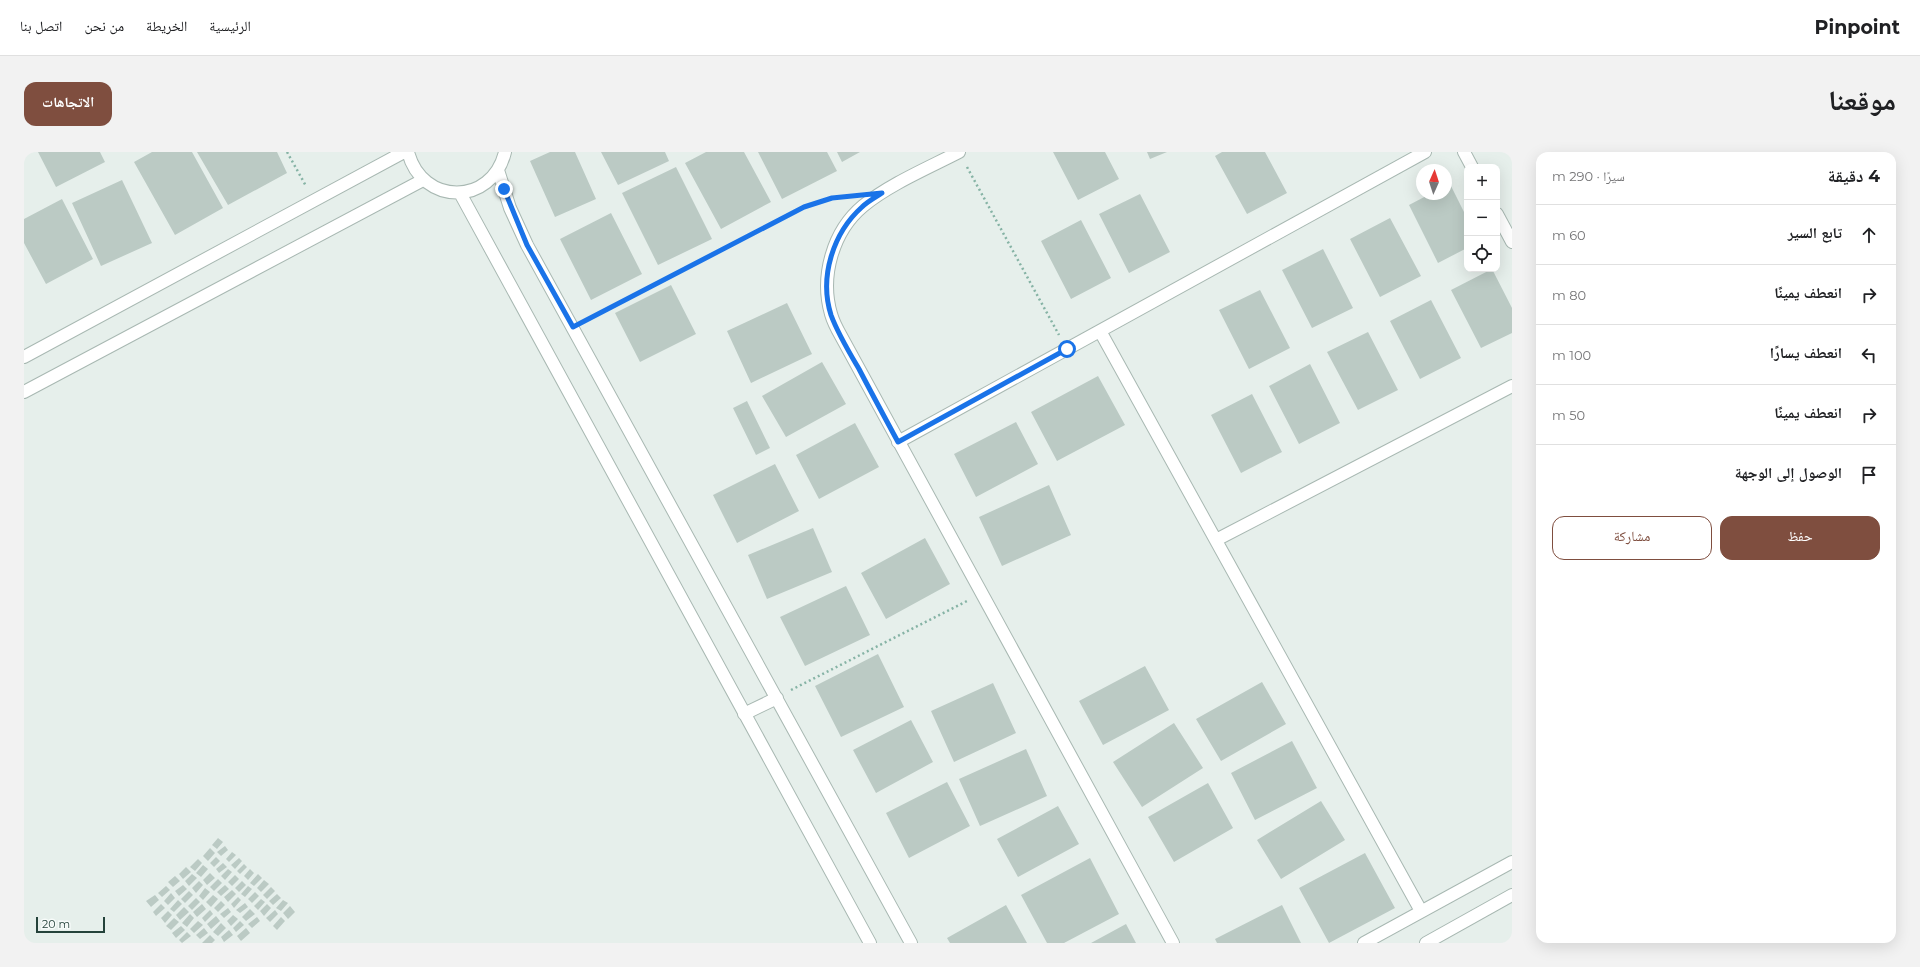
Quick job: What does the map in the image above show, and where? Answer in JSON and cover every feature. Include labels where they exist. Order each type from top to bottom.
[{"type":"street","points":[[24,356],[404,152]]},
{"type":"street","points":[[408,152],[413,166],[422,180],[434,188],[446,192],[460,193],[475,189],[488,182],[498,170],[505,152]]},
{"type":"street","points":[[959,152],[882,193],[863,206],[847,224],[835,244],[828,267],[827,291],[831,314],[840,336],[1173,943]]},
{"type":"street","points":[[898,442],[1425,152]]},
{"type":"street","points":[[1464,152],[1470,164]]},
{"type":"street","points":[[498,170],[510,208],[527,245],[911,943]]},
{"type":"street","points":[[24,392],[422,180]]},
{"type":"street","points":[[460,193],[870,943]]},
{"type":"street","points":[[1500,220],[1512,242]]},
{"type":"street","points":[[1100,331],[1421,911]]},
{"type":"street","points":[[1216,540],[1512,386]]},
{"type":"street","points":[[744,714],[776,698]]},
{"type":"street","points":[[1364,943],[1512,862]]},
{"type":"street","points":[[1426,943],[1512,896]]},
{"type":"path","points":[[287,152],[314,201]]},
{"type":"path","points":[[959,152],[1067,349]]},
{"type":"path","points":[[573,327],[804,207],[832,198],[882,193]]},
{"type":"path","points":[[776,698],[982,594]]},
{"type":"building","points":[[38,152],[100,152],[105,162],[56,187]]},
{"type":"building","points":[[152,152],[192,152],[223,208],[175,235],[134,162]]},
{"type":"building","points":[[197,152],[277,152],[287,173],[228,205]]},
{"type":"building","points":[[550,152],[575,152],[596,199],[555,217],[530,161]]},
{"type":"building","points":[[601,152],[665,152],[669,161],[618,185]]},
{"type":"building","points":[[706,152],[744,152],[771,202],[721,229],[685,163]]},
{"type":"building","points":[[758,152],[827,152],[837,171],[782,199]]},
{"type":"building","points":[[837,152],[860,152],[842,162]]},
{"type":"building","points":[[1053,152],[1105,152],[1119,179],[1078,200]]},
{"type":"building","points":[[1147,152],[1167,152],[1150,159]]},
{"type":"building","points":[[1222,152],[1265,152],[1287,193],[1247,214],[1215,156]]},
{"type":"building","points":[[676,167],[712,239],[658,265],[622,193]]},
{"type":"building","points":[[122,180],[152,243],[101,266],[72,203]]},
{"type":"building","points":[[1452,188],[1464,212],[1464,250],[1438,263],[1409,205],[1419,200],[1452,200]]},
{"type":"building","points":[[1140,194],[1170,252],[1129,273],[1099,214]]},
{"type":"building","points":[[62,199],[93,259],[46,284],[24,243],[24,219]]},
{"type":"building","points":[[611,213],[642,274],[591,300],[560,239]]},
{"type":"building","points":[[1390,218],[1421,276],[1380,297],[1350,239]]},
{"type":"building","points":[[1081,220],[1111,278],[1071,299],[1041,241]]},
{"type":"building","points":[[1323,249],[1353,308],[1312,328],[1282,270]]},
{"type":"building","points":[[1486,272],[1494,272],[1512,308],[1512,333],[1481,348],[1451,290]]},
{"type":"building","points":[[671,285],[696,334],[640,362],[615,313]]},
{"type":"building","points":[[1260,290],[1290,348],[1249,369],[1219,310]]},
{"type":"building","points":[[1431,300],[1461,358],[1420,379],[1390,321]]},
{"type":"building","points":[[787,303],[812,354],[751,383],[727,331]]},
{"type":"building","points":[[1368,332],[1398,390],[1358,410],[1327,352]]},
{"type":"building","points":[[822,362],[846,404],[786,437],[762,396]]},
{"type":"building","points":[[1310,364],[1340,423],[1299,444],[1269,386]]},
{"type":"building","points":[[1098,376],[1125,425],[1057,461],[1031,412]]},
{"type":"building","points":[[1252,394],[1282,452],[1241,473],[1211,415]]},
{"type":"building","points":[[747,401],[770,448],[756,455],[733,408]]},
{"type":"building","points":[[1016,422],[1038,464],[976,497],[954,454]]},
{"type":"building","points":[[855,423],[879,467],[819,499],[796,455]]},
{"type":"building","points":[[775,464],[799,511],[737,543],[713,495]]},
{"type":"building","points":[[1049,485],[1071,535],[1002,566],[979,517]]},
{"type":"building","points":[[813,528],[832,572],[767,599],[748,555]]},
{"type":"building","points":[[925,538],[950,584],[886,619],[861,573]]},
{"type":"building","points":[[846,586],[870,635],[805,666],[780,617]]},
{"type":"building","points":[[878,654],[904,707],[841,737],[815,686]]},
{"type":"building","points":[[1145,666],[1169,710],[1103,745],[1079,701]]},
{"type":"building","points":[[1262,682],[1286,724],[1221,761],[1196,719]]},
{"type":"building","points":[[993,683],[1016,733],[954,762],[931,711]]},
{"type":"building","points":[[911,720],[933,762],[876,793],[853,750]]},
{"type":"building","points":[[1174,723],[1203,768],[1142,807],[1113,762]]},
{"type":"building","points":[[1292,741],[1317,788],[1255,820],[1231,773]]},
{"type":"building","points":[[1026,749],[1047,796],[980,826],[959,779]]},
{"type":"building","points":[[947,782],[970,826],[909,858],[886,813]]},
{"type":"building","points":[[1208,783],[1233,828],[1174,862],[1148,817]]},
{"type":"building","points":[[1321,801],[1345,840],[1281,879],[1257,840]]},
{"type":"building","points":[[1058,806],[1079,844],[1018,877],[997,839]]},
{"type":"building","points":[[218,838],[223,842],[217,849],[212,845]]},
{"type":"building","points":[[225,846],[228,850],[221,856],[217,852]]},
{"type":"building","points":[[210,848],[215,853],[208,861],[203,856]]},
{"type":"building","points":[[232,852],[236,855],[229,862],[226,859]]},
{"type":"building","points":[[1365,853],[1395,908],[1329,943],[1299,888]]},
{"type":"building","points":[[216,857],[220,861],[214,867],[210,863]]},
{"type":"building","points":[[239,858],[242,861],[235,869],[231,865]]},
{"type":"building","points":[[1090,858],[1119,914],[1064,943],[1047,943],[1021,895]]},
{"type":"building","points":[[198,859],[202,863],[195,871],[190,867]]},
{"type":"building","points":[[223,863],[227,867],[219,873],[216,869]]},
{"type":"building","points":[[244,864],[247,867],[240,874],[237,871]]},
{"type":"building","points":[[203,865],[208,869],[201,877],[196,873]]},
{"type":"building","points":[[186,867],[191,872],[183,879],[179,874]]},
{"type":"building","points":[[228,869],[232,872],[225,880],[221,876]]},
{"type":"building","points":[[250,869],[254,873],[248,880],[244,876]]},
{"type":"building","points":[[210,873],[215,878],[207,885],[203,880]]},
{"type":"building","points":[[192,874],[197,878],[189,886],[185,881]]},
{"type":"building","points":[[258,874],[262,878],[254,886],[250,883]]},
{"type":"building","points":[[235,875],[239,879],[232,886],[228,882]]},
{"type":"building","points":[[175,876],[180,881],[173,887],[168,882]]},
{"type":"building","points":[[218,879],[222,883],[214,891],[210,887]]},
{"type":"building","points":[[264,880],[269,884],[261,892],[257,888]]},
{"type":"building","points":[[199,881],[203,885],[196,893],[192,888]]},
{"type":"building","points":[[242,881],[246,885],[239,892],[235,888]]},
{"type":"building","points":[[183,885],[187,889],[179,896],[175,891]]},
{"type":"building","points":[[225,885],[229,889],[221,896],[217,892]]},
{"type":"building","points":[[166,886],[170,890],[162,897],[158,893]]},
{"type":"building","points":[[248,886],[252,889],[245,897],[241,894]]},
{"type":"building","points":[[271,887],[275,891],[267,899],[263,895]]},
{"type":"building","points":[[205,888],[210,892],[203,900],[199,896]]},
{"type":"building","points":[[232,890],[236,894],[228,902],[224,897]]},
{"type":"building","points":[[189,891],[193,895],[185,903],[181,899]]},
{"type":"building","points":[[255,892],[259,896],[252,903],[248,899]]},
{"type":"building","points":[[171,893],[175,898],[168,905],[164,901]]},
{"type":"building","points":[[277,894],[281,898],[273,905],[269,901]]},
{"type":"building","points":[[155,895],[159,900],[151,907],[146,901]]},
{"type":"building","points":[[213,895],[218,899],[211,907],[206,902]]},
{"type":"building","points":[[238,897],[241,900],[234,908],[231,904]]},
{"type":"building","points":[[196,898],[200,902],[192,910],[188,906]]},
{"type":"building","points":[[261,899],[265,902],[258,910],[254,906]]},
{"type":"building","points":[[178,900],[182,904],[174,912],[170,909]]},
{"type":"building","points":[[283,900],[288,903],[281,911],[276,908]]},
{"type":"building","points":[[221,901],[225,905],[218,912],[214,908]]},
{"type":"building","points":[[245,903],[248,907],[240,913],[236,910]]},
{"type":"building","points":[[161,904],[165,908],[156,916],[153,912]]},
{"type":"building","points":[[202,904],[206,909],[197,917],[193,912]]},
{"type":"building","points":[[267,904],[271,908],[264,916],[260,911]]},
{"type":"building","points":[[1006,905],[1027,943],[950,943],[947,938]]},
{"type":"building","points":[[1282,905],[1301,943],[1217,943],[1215,939]]},
{"type":"building","points":[[290,906],[295,912],[288,919],[283,913]]},
{"type":"building","points":[[184,907],[189,912],[180,920],[176,915]]},
{"type":"building","points":[[228,908],[231,912],[224,918],[220,914]]},
{"type":"building","points":[[250,909],[255,914],[246,921],[242,917]]},
{"type":"building","points":[[210,910],[213,914],[205,922],[202,918]]},
{"type":"building","points":[[275,910],[278,914],[270,922],[266,918]]},
{"type":"building","points":[[168,911],[172,915],[165,923],[161,918]]},
{"type":"building","points":[[190,914],[194,918],[187,927],[182,923]]},
{"type":"building","points":[[233,915],[238,919],[231,926],[227,921]]},
{"type":"building","points":[[216,916],[220,921],[211,929],[207,924]]},
{"type":"building","points":[[257,917],[260,921],[252,928],[248,924]]},
{"type":"building","points":[[281,917],[285,921],[277,930],[273,926]]},
{"type":"building","points":[[174,918],[179,922],[171,930],[166,926]]},
{"type":"building","points":[[198,921],[203,925],[194,933],[190,929]]},
{"type":"building","points":[[240,921],[244,925],[236,932],[233,928]]},
{"type":"building","points":[[221,923],[226,928],[218,936],[213,932]]},
{"type":"building","points":[[1126,924],[1136,943],[1091,943]]},
{"type":"building","points":[[181,926],[185,930],[176,938],[172,933]]},
{"type":"building","points":[[204,928],[208,933],[200,939],[196,935]]},
{"type":"building","points":[[246,928],[250,933],[241,941],[237,936]]},
{"type":"building","points":[[229,930],[233,935],[224,942],[221,937]]},
{"type":"building","points":[[187,932],[191,936],[182,943],[179,940]]},
{"type":"building","points":[[210,935],[215,940],[212,943],[202,943]]},
{"type":"route","points":[[504,189],[510,208],[527,245],[573,327],[804,207],[832,198],[882,193],[863,206],[847,224],[835,244],[828,267],[827,291],[831,314],[840,336],[898,442],[1067,349]]}]
